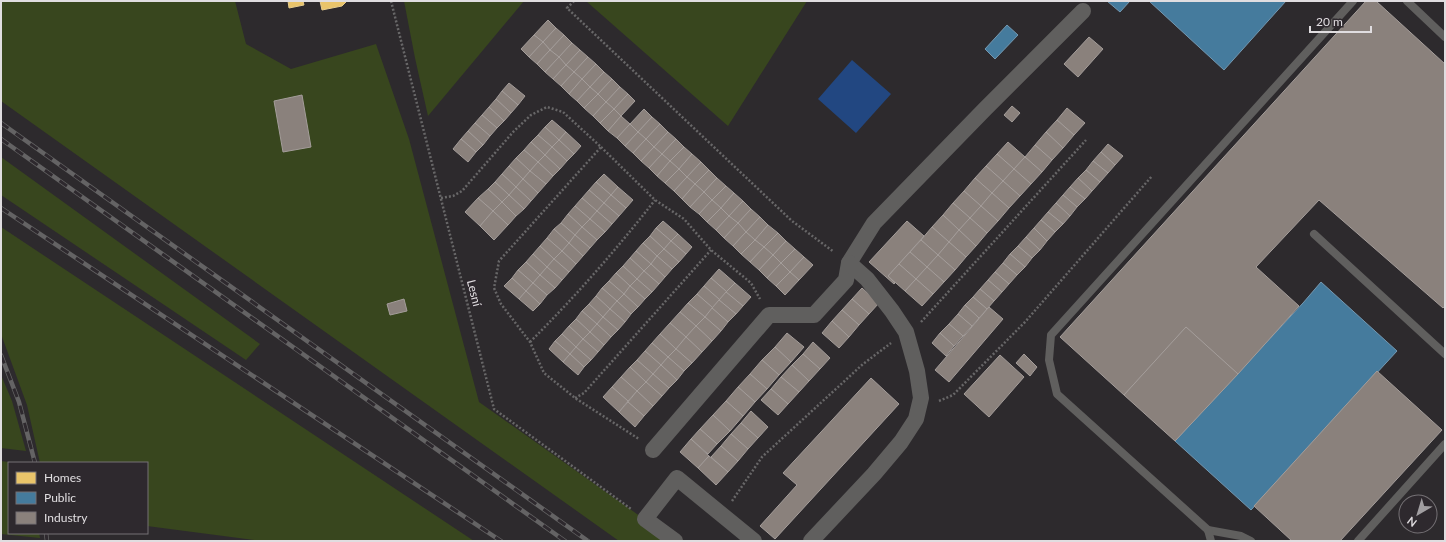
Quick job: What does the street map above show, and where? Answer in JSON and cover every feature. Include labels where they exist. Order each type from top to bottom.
[{"type":"street","points":[[653,450],[769,315],[814,315],[846,280],[849,262],[874,223],[986,108],[1084,11]]},
{"type":"street","points":[[811,541],[874,474],[901,442],[916,419],[921,398],[917,370],[906,332],[867,279],[849,262]]},
{"type":"street","points":[[675,541],[644,519],[677,478],[754,541]]},
{"type":"lane","points":[[1251,541],[1241,536],[1208,530],[1057,394],[1049,360],[1051,335],[1353,1]]},
{"type":"lane","points":[[1407,1],[1445,38]]},
{"type":"lane","points":[[1314,234],[1445,354]]},
{"type":"lane","points":[[1358,541],[1445,444]]},
{"type":"lane","points":[[1208,530],[1211,541]]},
{"type":"path","name":"Lesní","points":[[392,1],[494,409],[644,519]]},
{"type":"path","points":[[574,1],[567,8],[613,52],[792,221],[849,262]]},
{"type":"path","points":[[441,198],[453,196],[462,191],[514,131],[531,115],[547,107],[563,112],[655,200],[684,219],[711,250],[751,283],[769,315]]},
{"type":"path","points":[[601,147],[499,261],[494,288],[501,304],[530,342],[544,373],[575,398],[648,445],[653,450]]},
{"type":"path","points":[[919,409],[953,395],[1025,322],[1152,176]]},
{"type":"path","points":[[530,342],[555,317],[619,246],[655,200]]},
{"type":"path","points":[[575,398],[584,393],[711,250]]},
{"type":"green space","points":[[1,1],[235,1],[246,44],[291,69],[376,44],[409,139],[479,402],[675,541],[619,541],[1,101]]},
{"type":"green space","points":[[404,1],[524,1],[428,116]]},
{"type":"green space","points":[[586,1],[807,1],[728,126]]},
{"type":"green space","points":[[1,157],[260,344],[246,360],[1,195]]},
{"type":"green space","points":[[1,227],[474,541],[262,541],[148,526],[148,462],[40,462],[27,405],[1,334]]},
{"type":"green space","points":[[1,375],[12,401],[26,451],[1,448]]},
{"type":"green space","points":[[1,461],[8,462],[8,534],[39,534],[40,538],[1,534]]},
{"type":"water","points":[[852,60],[891,94],[856,133],[818,99]]},
{"type":"building: Homes","points":[[288,1],[303,1],[304,5],[289,8]]},
{"type":"building: Homes","points":[[320,1],[347,1],[342,6],[322,10]]},
{"type":"building: Public","points":[[1107,1],[1130,1],[1120,12]]},
{"type":"building: Public","points":[[1149,1],[1286,1],[1224,70]]},
{"type":"building: Public","points":[[1007,25],[1018,35],[995,59],[985,49]]},
{"type":"building: Public","points":[[1321,282],[1397,351],[1251,510],[1175,441]]},
{"type":"building: Industry","points":[[1366,1],[1376,1],[1445,64],[1445,306],[1443,308],[1319,200],[1256,267],[1299,306],[1238,374],[1186,327],[1124,395],[1060,337]]},
{"type":"building: Industry","points":[[548,20],[556,28],[543,42],[534,35]]},
{"type":"building: Industry","points":[[556,28],[564,35],[550,50],[543,42]]},
{"type":"building: Industry","points":[[534,35],[543,42],[529,57],[521,49]]},
{"type":"building: Industry","points":[[564,35],[572,43],[559,57],[550,50]]},
{"type":"building: Industry","points":[[1089,37],[1103,49],[1078,77],[1064,64]]},
{"type":"building: Industry","points":[[543,42],[550,50],[537,64],[529,57]]},
{"type":"building: Industry","points":[[572,43],[580,50],[566,65],[559,57]]},
{"type":"building: Industry","points":[[550,50],[559,57],[545,72],[537,64]]},
{"type":"building: Industry","points":[[580,50],[588,57],[574,72],[566,65]]},
{"type":"building: Industry","points":[[559,57],[566,65],[553,79],[545,72]]},
{"type":"building: Industry","points":[[588,57],[596,64],[582,79],[574,72]]},
{"type":"building: Industry","points":[[596,64],[604,72],[590,87],[582,79]]},
{"type":"building: Industry","points":[[566,65],[574,72],[561,86],[553,79]]},
{"type":"building: Industry","points":[[574,72],[582,79],[569,94],[561,86]]},
{"type":"building: Industry","points":[[604,72],[612,79],[598,94],[590,87]]},
{"type":"building: Industry","points":[[582,79],[590,87],[577,101],[569,94]]},
{"type":"building: Industry","points":[[612,79],[620,87],[606,102],[598,94]]},
{"type":"building: Industry","points":[[509,83],[525,96],[518,105],[502,91]]},
{"type":"building: Industry","points":[[590,87],[598,94],[584,108],[577,101]]},
{"type":"building: Industry","points":[[620,87],[628,94],[614,109],[606,102]]},
{"type":"building: Industry","points":[[502,91],[518,105],[511,113],[496,99]]},
{"type":"building: Industry","points":[[598,94],[606,102],[593,116],[584,108]]},
{"type":"building: Industry","points":[[628,94],[635,101],[621,116],[614,109]]},
{"type":"building: Industry","points":[[302,95],[311,147],[283,152],[274,101]]},
{"type":"building: Industry","points":[[496,99],[511,113],[504,121],[489,107]]},
{"type":"building: Industry","points":[[606,102],[614,109],[600,123],[593,116]]},
{"type":"building: Industry","points":[[1012,106],[1020,113],[1012,122],[1004,115]]},
{"type":"building: Industry","points":[[489,107],[504,121],[497,128],[482,115]]},
{"type":"building: Industry","points":[[1067,108],[1085,123],[1074,135],[1057,120]]},
{"type":"building: Industry","points":[[614,109],[621,116],[608,131],[600,123]]},
{"type":"building: Industry","points":[[644,109],[652,117],[638,132],[630,124]]},
{"type":"building: Industry","points":[[482,115],[497,128],[490,136],[475,123]]},
{"type":"building: Industry","points":[[621,116],[630,124],[617,138],[608,131]]},
{"type":"building: Industry","points":[[652,117],[660,124],[646,139],[638,132]]},
{"type":"building: Industry","points":[[552,120],[566,132],[559,140],[545,127]]},
{"type":"building: Industry","points":[[1057,120],[1074,135],[1063,148],[1046,132]]},
{"type":"building: Industry","points":[[475,123],[490,136],[483,145],[468,131]]},
{"type":"building: Industry","points":[[630,124],[638,132],[625,146],[617,138]]},
{"type":"building: Industry","points":[[660,124],[668,132],[654,147],[646,139]]},
{"type":"building: Industry","points":[[545,127],[559,140],[552,147],[538,135]]},
{"type":"building: Industry","points":[[468,131],[483,145],[476,152],[461,139]]},
{"type":"building: Industry","points":[[566,132],[581,146],[574,154],[559,140]]},
{"type":"building: Industry","points":[[638,132],[646,139],[633,153],[625,146]]},
{"type":"building: Industry","points":[[668,132],[676,139],[662,154],[654,147]]},
{"type":"building: Industry","points":[[1046,132],[1063,148],[1052,160],[1035,145]]},
{"type":"building: Industry","points":[[538,135],[552,147],[545,155],[531,142]]},
{"type":"building: Industry","points":[[461,139],[476,152],[468,162],[453,149]]},
{"type":"building: Industry","points":[[646,139],[654,147],[641,161],[633,153]]},
{"type":"building: Industry","points":[[676,139],[684,147],[670,161],[662,154]]},
{"type":"building: Industry","points":[[559,140],[574,154],[567,161],[552,147]]},
{"type":"building: Industry","points":[[531,142],[545,155],[538,162],[524,150]]},
{"type":"building: Industry","points":[[1008,142],[1025,157],[1014,169],[997,154]]},
{"type":"building: Industry","points":[[1108,144],[1123,156],[1115,165],[1101,152]]},
{"type":"building: Industry","points":[[1035,145],[1052,160],[1042,172],[1025,157]]},
{"type":"building: Industry","points":[[552,147],[567,161],[560,169],[545,155]]},
{"type":"building: Industry","points":[[654,147],[662,154],[649,168],[641,161]]},
{"type":"building: Industry","points":[[684,147],[692,154],[679,169],[670,161]]},
{"type":"building: Industry","points":[[524,150],[538,162],[530,171],[516,158]]},
{"type":"building: Industry","points":[[1101,152],[1115,165],[1108,173],[1093,161]]},
{"type":"building: Industry","points":[[662,154],[670,161],[657,176],[649,168]]},
{"type":"building: Industry","points":[[692,154],[701,162],[687,177],[679,169]]},
{"type":"building: Industry","points":[[997,154],[1014,169],[1003,181],[986,166]]},
{"type":"building: Industry","points":[[545,155],[560,169],[553,176],[538,162]]},
{"type":"building: Industry","points":[[1025,157],[1042,172],[1031,184],[1014,169]]},
{"type":"building: Industry","points":[[516,158],[530,171],[523,179],[509,166]]},
{"type":"building: Industry","points":[[670,161],[679,169],[665,183],[657,176]]},
{"type":"building: Industry","points":[[1093,161],[1108,173],[1100,182],[1086,170]]},
{"type":"building: Industry","points":[[538,162],[553,176],[546,184],[530,171]]},
{"type":"building: Industry","points":[[701,162],[709,170],[695,184],[687,177]]},
{"type":"building: Industry","points":[[509,166],[523,179],[516,187],[502,174]]},
{"type":"building: Industry","points":[[986,166],[1003,181],[992,193],[975,178]]},
{"type":"building: Industry","points":[[679,169],[687,177],[674,191],[665,183]]},
{"type":"building: Industry","points":[[1014,169],[1031,184],[1020,196],[1003,181]]},
{"type":"building: Industry","points":[[709,170],[717,178],[704,192],[695,184]]},
{"type":"building: Industry","points":[[1086,170],[1100,182],[1092,191],[1078,178]]},
{"type":"building: Industry","points":[[530,171],[546,184],[538,193],[523,179]]},
{"type":"building: Industry","points":[[502,174],[516,187],[509,195],[495,182]]},
{"type":"building: Industry","points":[[604,174],[618,187],[611,195],[596,182]]},
{"type":"building: Industry","points":[[687,177],[695,184],[682,199],[674,191]]},
{"type":"building: Industry","points":[[717,178],[726,186],[712,200],[704,192]]},
{"type":"building: Industry","points":[[975,178],[992,193],[981,206],[964,191]]},
{"type":"building: Industry","points":[[1078,178],[1092,191],[1085,199],[1070,187]]},
{"type":"building: Industry","points":[[523,179],[538,193],[531,201],[516,187]]},
{"type":"building: Industry","points":[[1003,181],[1020,196],[1009,208],[992,193]]},
{"type":"building: Industry","points":[[495,182],[509,195],[502,202],[488,189]]},
{"type":"building: Industry","points":[[596,182],[611,195],[604,203],[589,190]]},
{"type":"building: Industry","points":[[695,184],[704,192],[690,207],[682,199]]},
{"type":"building: Industry","points":[[726,186],[734,193],[721,208],[712,200]]},
{"type":"building: Industry","points":[[516,187],[531,201],[524,209],[509,195]]},
{"type":"building: Industry","points":[[618,187],[633,200],[626,208],[611,195]]},
{"type":"building: Industry","points":[[1070,187],[1085,199],[1077,207],[1063,195]]},
{"type":"building: Industry","points":[[488,189],[502,202],[493,211],[478,198]]},
{"type":"building: Industry","points":[[589,190],[604,203],[597,211],[582,198]]},
{"type":"building: Industry","points":[[964,191],[981,206],[970,218],[953,203]]},
{"type":"building: Industry","points":[[704,192],[712,200],[699,214],[690,207]]},
{"type":"building: Industry","points":[[734,193],[743,201],[729,216],[721,208]]},
{"type":"building: Industry","points":[[992,193],[1009,208],[998,221],[981,206]]},
{"type":"building: Industry","points":[[509,195],[524,209],[516,216],[502,202]]},
{"type":"building: Industry","points":[[611,195],[626,208],[619,216],[604,203]]},
{"type":"building: Industry","points":[[1063,195],[1077,207],[1070,216],[1056,203]]},
{"type":"building: Industry","points":[[478,198],[493,211],[480,226],[465,212]]},
{"type":"building: Industry","points":[[582,198],[597,211],[590,219],[575,206]]},
{"type":"building: Industry","points":[[712,200],[721,208],[707,222],[699,214]]},
{"type":"building: Industry","points":[[743,201],[751,209],[738,223],[729,216]]},
{"type":"building: Industry","points":[[502,202],[516,216],[508,225],[493,211]]},
{"type":"building: Industry","points":[[604,203],[619,216],[612,224],[597,211]]},
{"type":"building: Industry","points":[[953,203],[970,218],[959,230],[943,215]]},
{"type":"building: Industry","points":[[1056,203],[1070,216],[1063,224],[1048,212]]},
{"type":"building: Industry","points":[[575,206],[590,219],[582,227],[568,214]]},
{"type":"building: Industry","points":[[981,206],[998,221],[987,233],[970,218]]},
{"type":"building: Industry","points":[[721,208],[729,216],[716,230],[707,222]]},
{"type":"building: Industry","points":[[751,209],[760,217],[746,232],[738,223]]},
{"type":"building: Industry","points":[[493,211],[508,225],[494,240],[480,226]]},
{"type":"building: Industry","points":[[597,211],[612,224],[605,232],[590,219]]},
{"type":"building: Industry","points":[[1048,212],[1063,224],[1055,232],[1041,220]]},
{"type":"building: Industry","points":[[568,214],[582,227],[575,235],[561,223]]},
{"type":"building: Industry","points":[[943,215],[959,230],[949,242],[932,227]]},
{"type":"building: Industry","points":[[729,216],[738,223],[724,238],[716,230]]},
{"type":"building: Industry","points":[[760,217],[768,225],[755,240],[746,232]]},
{"type":"building: Industry","points":[[970,218],[987,233],[976,246],[959,230]]},
{"type":"building: Industry","points":[[590,219],[605,232],[597,240],[582,227]]},
{"type":"building: Industry","points":[[1041,220],[1055,232],[1047,241],[1034,228]]},
{"type":"building: Industry","points":[[663,221],[678,234],[671,241],[656,228]]},
{"type":"building: Industry","points":[[907,221],[924,236],[888,276],[895,283],[894,284],[869,262]]},
{"type":"building: Industry","points":[[561,223],[575,235],[569,243],[554,229]]},
{"type":"building: Industry","points":[[738,223],[746,232],[733,246],[724,238]]},
{"type":"building: Industry","points":[[768,225],[778,233],[764,247],[755,240]]},
{"type":"building: Industry","points":[[582,227],[597,240],[590,248],[575,235]]},
{"type":"building: Industry","points":[[932,227],[949,242],[938,255],[921,240]]},
{"type":"building: Industry","points":[[656,228],[671,241],[664,249],[650,236]]},
{"type":"building: Industry","points":[[1034,228],[1047,241],[1040,250],[1026,237]]},
{"type":"building: Industry","points":[[554,229],[569,243],[562,251],[547,238]]},
{"type":"building: Industry","points":[[959,230],[976,246],[966,257],[949,242]]},
{"type":"building: Industry","points":[[746,232],[755,240],[741,254],[733,246]]},
{"type":"building: Industry","points":[[778,233],[786,241],[773,255],[764,247]]},
{"type":"building: Industry","points":[[678,234],[692,247],[686,254],[671,241]]},
{"type":"building: Industry","points":[[575,235],[590,248],[583,256],[569,243]]},
{"type":"building: Industry","points":[[650,236],[664,249],[657,256],[643,243]]},
{"type":"building: Industry","points":[[1026,237],[1040,250],[1032,258],[1018,246]]},
{"type":"building: Industry","points":[[547,238],[562,251],[554,259],[540,246]]},
{"type":"building: Industry","points":[[755,240],[764,247],[750,262],[741,254]]},
{"type":"building: Industry","points":[[921,240],[938,255],[927,267],[910,252]]},
{"type":"building: Industry","points":[[671,241],[686,254],[679,262],[664,249]]},
{"type":"building: Industry","points":[[786,241],[795,249],[781,263],[773,255]]},
{"type":"building: Industry","points":[[949,242],[966,257],[955,270],[938,255]]},
{"type":"building: Industry","points":[[569,243],[583,256],[576,264],[562,251]]},
{"type":"building: Industry","points":[[643,243],[657,256],[651,264],[636,251]]},
{"type":"building: Industry","points":[[540,246],[554,259],[547,267],[533,254]]},
{"type":"building: Industry","points":[[1018,246],[1032,258],[1025,267],[1010,254]]},
{"type":"building: Industry","points":[[764,247],[773,255],[759,270],[750,262]]},
{"type":"building: Industry","points":[[664,249],[679,262],[672,269],[657,256]]},
{"type":"building: Industry","points":[[795,249],[804,257],[790,272],[781,263]]},
{"type":"building: Industry","points":[[562,251],[576,264],[569,272],[554,259]]},
{"type":"building: Industry","points":[[636,251],[651,264],[644,271],[630,258]]},
{"type":"building: Industry","points":[[910,252],[927,267],[916,279],[899,264]]},
{"type":"building: Industry","points":[[533,254],[547,267],[540,275],[526,262]]},
{"type":"building: Industry","points":[[1010,254],[1025,267],[1017,275],[1003,263]]},
{"type":"building: Industry","points":[[773,255],[781,263],[767,278],[759,270]]},
{"type":"building: Industry","points":[[938,255],[955,270],[944,282],[927,267]]},
{"type":"building: Industry","points":[[657,256],[672,269],[665,277],[651,264]]},
{"type":"building: Industry","points":[[804,257],[813,265],[799,280],[790,272]]},
{"type":"building: Industry","points":[[630,258],[644,271],[637,279],[623,266]]},
{"type":"building: Industry","points":[[554,259],[569,272],[562,280],[547,267]]},
{"type":"building: Industry","points":[[526,262],[540,275],[533,283],[518,270]]},
{"type":"building: Industry","points":[[781,263],[790,272],[776,286],[767,278]]},
{"type":"building: Industry","points":[[1003,263],[1017,275],[1009,284],[995,272]]},
{"type":"building: Industry","points":[[651,264],[665,277],[659,284],[644,271]]},
{"type":"building: Industry","points":[[899,264],[916,279],[905,291],[888,276]]},
{"type":"building: Industry","points":[[623,266],[637,279],[630,286],[616,273]]},
{"type":"building: Industry","points":[[547,267],[562,280],[555,288],[540,275]]},
{"type":"building: Industry","points":[[927,267],[944,282],[933,294],[916,279]]},
{"type":"building: Industry","points":[[719,269],[735,283],[727,292],[711,278]]},
{"type":"building: Industry","points":[[518,270],[533,283],[526,291],[512,278]]},
{"type":"building: Industry","points":[[644,271],[659,284],[652,292],[637,279]]},
{"type":"building: Industry","points":[[790,272],[799,280],[785,295],[776,286]]},
{"type":"building: Industry","points":[[995,272],[1009,284],[1002,292],[988,280]]},
{"type":"building: Industry","points":[[616,273],[630,286],[624,294],[609,281]]},
{"type":"building: Industry","points":[[540,275],[555,288],[547,295],[533,283]]},
{"type":"building: Industry","points":[[512,278],[526,291],[519,299],[504,286]]},
{"type":"building: Industry","points":[[711,278],[727,292],[720,300],[704,286]]},
{"type":"building: Industry","points":[[637,279],[652,292],[645,299],[630,286]]},
{"type":"building: Industry","points":[[916,279],[933,294],[922,306],[905,291]]},
{"type":"building: Industry","points":[[988,280],[1002,292],[994,301],[980,289]]},
{"type":"building: Industry","points":[[609,281],[624,294],[617,301],[602,288]]},
{"type":"building: Industry","points":[[533,283],[547,295],[540,304],[526,291]]},
{"type":"building: Industry","points":[[735,283],[751,297],[743,306],[726,292]]},
{"type":"building: Industry","points":[[630,286],[645,299],[638,307],[624,294]]},
{"type":"building: Industry","points":[[704,286],[720,300],[713,308],[697,294]]},
{"type":"building: Industry","points":[[602,288],[617,301],[610,309],[596,296]]},
{"type":"building: Industry","points":[[862,288],[879,303],[869,314],[852,299]]},
{"type":"building: Industry","points":[[980,289],[994,301],[987,309],[973,297]]},
{"type":"building: Industry","points":[[526,291],[540,304],[533,311],[519,299]]},
{"type":"building: Industry","points":[[726,292],[743,306],[736,314],[719,300]]},
{"type":"building: Industry","points":[[624,294],[638,307],[631,314],[617,301]]},
{"type":"building: Industry","points":[[697,294],[713,308],[705,317],[688,303]]},
{"type":"building: Industry","points":[[596,296],[610,309],[603,317],[589,304]]},
{"type":"building: Industry","points":[[973,297],[987,309],[979,318],[965,305]]},
{"type":"building: Industry","points":[[404,299],[407,311],[390,315],[387,304]]},
{"type":"building: Industry","points":[[852,299],[869,314],[859,325],[842,310]]},
{"type":"building: Industry","points":[[719,300],[736,314],[728,322],[712,308]]},
{"type":"building: Industry","points":[[617,301],[631,314],[625,322],[610,309]]},
{"type":"building: Industry","points":[[688,303],[705,317],[696,326],[680,312]]},
{"type":"building: Industry","points":[[589,304],[603,317],[597,324],[582,311]]},
{"type":"building: Industry","points":[[965,305],[979,318],[972,326],[958,314]]},
{"type":"building: Industry","points":[[989,307],[1003,319],[949,382],[935,370]]},
{"type":"building: Industry","points":[[712,308],[728,322],[721,331],[705,317]]},
{"type":"building: Industry","points":[[610,309],[625,322],[618,330],[603,317]]},
{"type":"building: Industry","points":[[842,310],[859,325],[849,337],[832,321]]},
{"type":"building: Industry","points":[[582,311],[597,324],[590,332],[576,319]]},
{"type":"building: Industry","points":[[680,312],[696,326],[686,337],[670,323]]},
{"type":"building: Industry","points":[[958,314],[972,326],[963,336],[949,324]]},
{"type":"building: Industry","points":[[603,317],[618,330],[611,337],[597,324]]},
{"type":"building: Industry","points":[[705,317],[721,331],[712,341],[696,326]]},
{"type":"building: Industry","points":[[576,319],[590,332],[583,339],[569,326]]},
{"type":"building: Industry","points":[[832,321],[849,337],[839,348],[822,333]]},
{"type":"building: Industry","points":[[670,323],[686,337],[676,349],[660,334]]},
{"type":"building: Industry","points":[[597,324],[611,337],[604,345],[590,332]]},
{"type":"building: Industry","points":[[949,324],[963,336],[954,346],[940,333]]},
{"type":"building: Industry","points":[[569,326],[583,339],[576,347],[562,334]]},
{"type":"building: Industry","points":[[696,326],[712,341],[702,352],[686,337]]},
{"type":"building: Industry","points":[[1186,327],[1238,374],[1175,441],[1124,395]]},
{"type":"building: Industry","points":[[590,332],[604,345],[598,352],[583,339]]},
{"type":"building: Industry","points":[[787,333],[804,347],[791,362],[775,347]]},
{"type":"building: Industry","points":[[940,333],[954,346],[946,356],[932,343]]},
{"type":"building: Industry","points":[[562,334],[576,347],[570,354],[555,341]]},
{"type":"building: Industry","points":[[660,334],[676,349],[668,357],[652,343]]},
{"type":"building: Industry","points":[[686,337],[702,352],[692,363],[676,349]]},
{"type":"building: Industry","points":[[583,339],[598,352],[591,360],[576,347]]},
{"type":"building: Industry","points":[[555,341],[570,354],[563,362],[549,349]]},
{"type":"building: Industry","points":[[813,342],[830,358],[820,369],[803,354]]},
{"type":"building: Industry","points":[[652,343],[668,357],[661,365],[645,351]]},
{"type":"building: Industry","points":[[576,347],[591,360],[584,367],[570,354]]},
{"type":"building: Industry","points":[[775,347],[791,362],[779,375],[762,360]]},
{"type":"building: Industry","points":[[676,349],[692,363],[684,371],[668,357]]},
{"type":"building: Industry","points":[[645,351],[661,365],[653,374],[637,360]]},
{"type":"building: Industry","points":[[570,354],[584,367],[578,375],[563,362]]},
{"type":"building: Industry","points":[[803,354],[820,369],[809,381],[792,365]]},
{"type":"building: Industry","points":[[1024,354],[1037,367],[1030,376],[1016,363]]},
{"type":"building: Industry","points":[[1000,355],[1024,377],[989,417],[964,394]]},
{"type":"building: Industry","points":[[668,357],[684,371],[677,380],[661,365]]},
{"type":"building: Industry","points":[[637,360],[653,374],[646,382],[630,367]]},
{"type":"building: Industry","points":[[762,360],[779,375],[767,389],[750,374]]},
{"type":"building: Industry","points":[[661,365],[677,380],[669,388],[653,374]]},
{"type":"building: Industry","points":[[792,365],[809,381],[799,392],[781,377]]},
{"type":"building: Industry","points":[[630,367],[646,382],[637,391],[621,377]]},
{"type":"building: Industry","points":[[1377,371],[1442,430],[1340,541],[1292,541],[1254,506]]},
{"type":"building: Industry","points":[[653,374],[669,388],[662,396],[646,382]]},
{"type":"building: Industry","points":[[750,374],[767,389],[755,402],[738,387]]},
{"type":"building: Industry","points":[[621,377],[637,391],[628,401],[612,387]]},
{"type":"building: Industry","points":[[781,377],[799,392],[788,404],[771,389]]},
{"type":"building: Industry","points":[[871,378],[899,404],[775,539],[760,526],[797,485],[783,473]]},
{"type":"building: Industry","points":[[646,382],[662,396],[653,406],[637,391]]},
{"type":"building: Industry","points":[[612,387],[628,401],[619,412],[603,397]]},
{"type":"building: Industry","points":[[738,387],[755,402],[743,416],[726,401]]},
{"type":"building: Industry","points":[[771,389],[788,404],[778,415],[761,400]]},
{"type":"building: Industry","points":[[637,391],[653,406],[644,416],[628,402]]},
{"type":"building: Industry","points":[[726,401],[743,416],[730,431],[713,415]]},
{"type":"building: Industry","points":[[628,402],[644,416],[635,427],[619,412]]},
{"type":"building: Industry","points":[[751,411],[768,427],[758,438],[741,423]]},
{"type":"building: Industry","points":[[713,415],[730,431],[717,444],[700,429]]},
{"type":"building: Industry","points":[[741,423],[758,438],[748,449],[731,434]]},
{"type":"building: Industry","points":[[700,429],[717,444],[708,454],[691,439]]},
{"type":"building: Industry","points":[[731,434],[748,449],[738,461],[721,446]]},
{"type":"building: Industry","points":[[691,439],[709,456],[698,468],[680,452]]},
{"type":"building: Industry","points":[[721,446],[738,461],[728,472],[711,457]]},
{"type":"building: Industry","points":[[709,456],[728,472],[716,485],[698,468]]},
{"type":"railway","points":[[1,123],[588,541]]},
{"type":"railway","points":[[1,139],[565,541]]},
{"type":"railway","points":[[1,208],[501,541]]},
{"type":"railway","points":[[1,355],[19,402],[35,462]]},
{"type":"railway","points":[[46,534],[47,541]]}]
